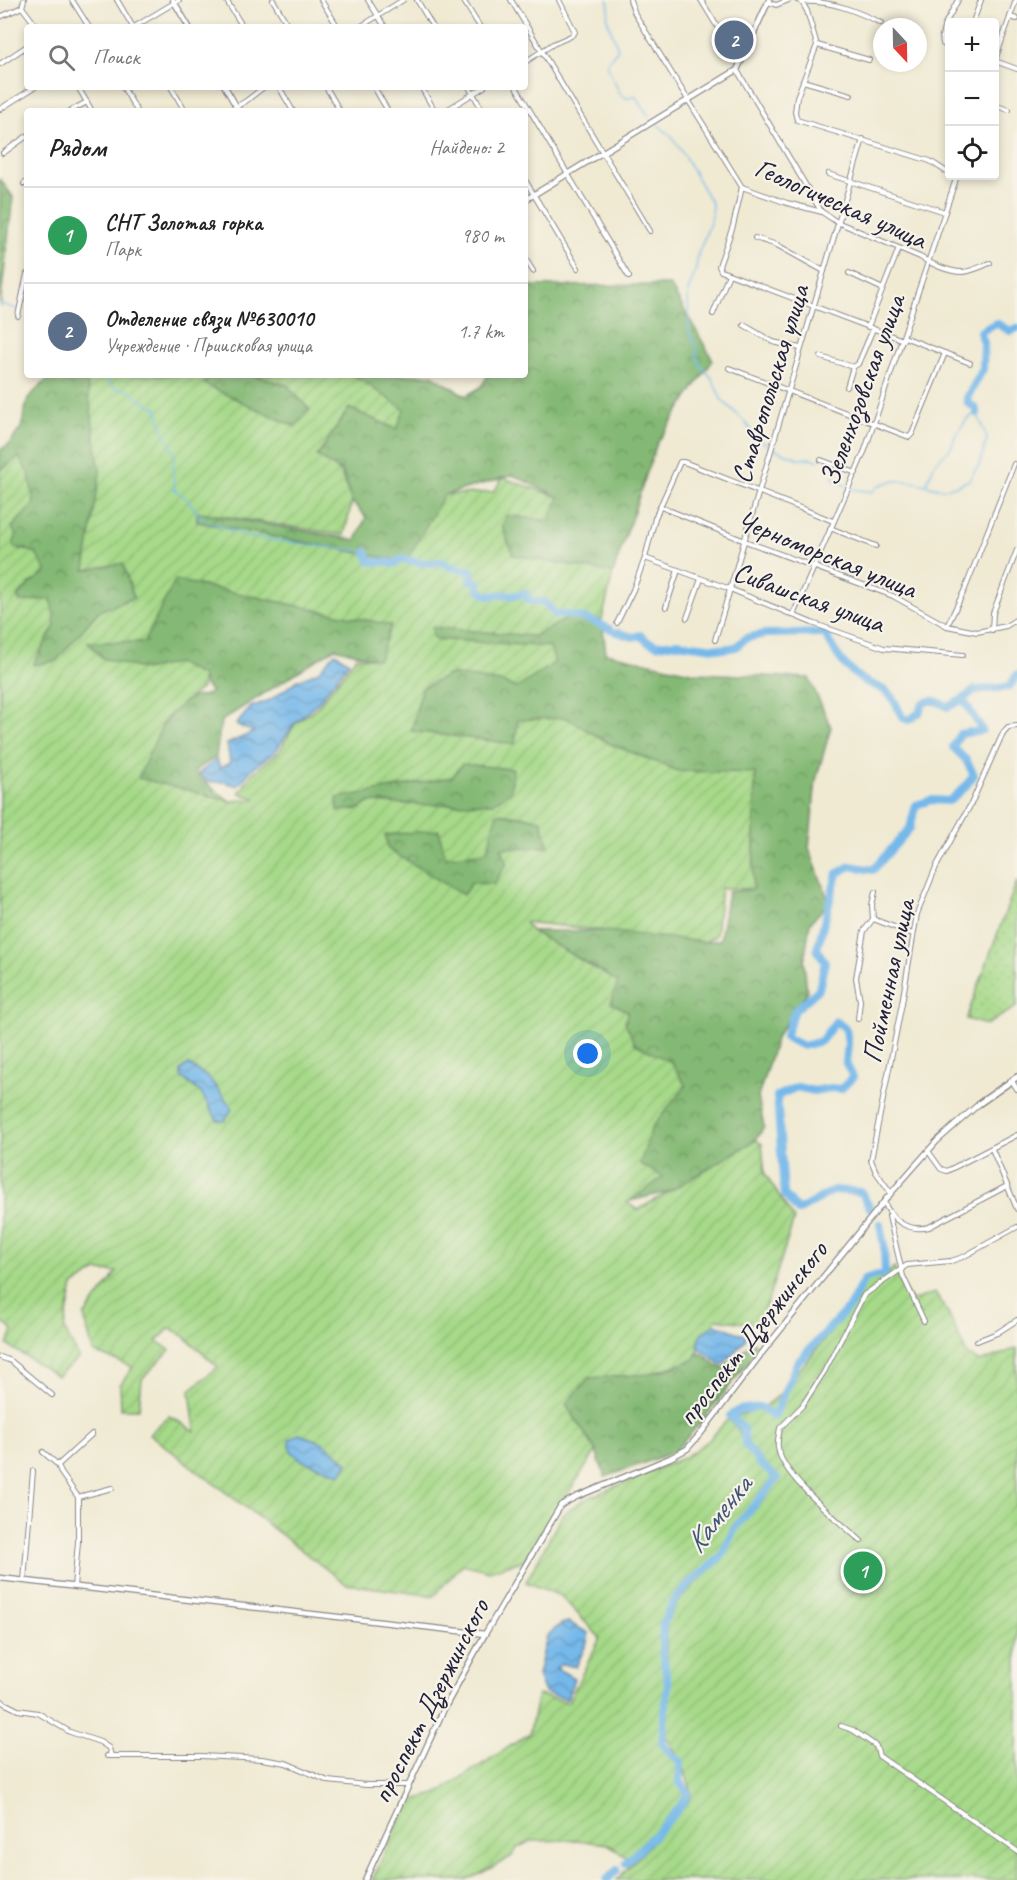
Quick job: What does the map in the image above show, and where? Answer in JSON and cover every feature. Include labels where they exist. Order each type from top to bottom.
[{"type":"main road","name":"проспект Дзержинского","points":[[980,1103],[1014,1078]]},
{"type":"street","points":[[0,17],[22,7],[24,0]]},
{"type":"street","points":[[72,0],[87,24]]},
{"type":"street","points":[[117,0],[131,24]]},
{"type":"street","points":[[226,0],[241,24]]},
{"type":"street","points":[[273,0],[287,24]]},
{"type":"street","points":[[321,0],[336,24]]},
{"type":"street","points":[[368,0],[383,24]]},
{"type":"street","points":[[364,24],[403,0]]},
{"type":"street","points":[[417,0],[431,24]]},
{"type":"street","points":[[463,0],[478,24]]},
{"type":"street","points":[[511,0],[525,24]]},
{"type":"street","points":[[528,60],[576,32],[559,0]]},
{"type":"street","name":"Геологическая улица","points":[[630,0],[635,14],[742,187],[787,203],[822,212],[837,222],[928,262],[964,272],[990,263]]},
{"type":"street","points":[[701,0],[740,64]]},
{"type":"street","points":[[528,198],[737,70],[769,1],[776,5],[789,0]]},
{"type":"street","points":[[796,0],[829,3],[873,20]]},
{"type":"street","points":[[948,18],[958,0]]},
{"type":"street","points":[[974,18],[981,0]]},
{"type":"street","points":[[999,50],[1016,0]]},
{"type":"street","points":[[138,24],[175,1],[187,24]]},
{"type":"street","points":[[802,2],[817,45],[803,81],[795,112],[797,120],[930,161],[945,172]]},
{"type":"street","points":[[22,7],[35,24]]},
{"type":"street","points":[[1010,17],[1017,19]]},
{"type":"street","points":[[945,24],[942,36],[945,45]]},
{"type":"street","points":[[528,29],[650,231]]},
{"type":"street","points":[[817,45],[869,60]]},
{"type":"street","points":[[0,64],[24,48]]},
{"type":"street","points":[[999,63],[1017,69]]},
{"type":"street","points":[[737,70],[822,212]]},
{"type":"street","points":[[803,81],[851,95]]},
{"type":"street","points":[[0,109],[30,90]]},
{"type":"street","points":[[80,90],[90,108]]},
{"type":"street","points":[[125,90],[135,108]]},
{"type":"street","points":[[173,90],[183,108]]},
{"type":"street","points":[[227,90],[237,108]]},
{"type":"street","points":[[239,108],[260,90]]},
{"type":"street","points":[[281,90],[291,108]]},
{"type":"street","points":[[328,90],[338,108]]},
{"type":"street","points":[[376,90],[386,108]]},
{"type":"street","points":[[423,90],[433,108]]},
{"type":"street","points":[[471,90],[481,108]]},
{"type":"street","points":[[450,108],[479,90]]},
{"type":"street","points":[[518,90],[630,277]]},
{"type":"street","points":[[76,108],[87,102]]},
{"type":"street","points":[[999,107],[1008,110]]},
{"type":"street","points":[[3,153],[24,138]]},
{"type":"street","name":"Ставропольская улица","points":[[715,640],[863,140]]},
{"type":"street","points":[[828,174],[945,212]]},
{"type":"street","name":"Зеленхозовская улица","points":[[793,615],[874,424],[956,180]]},
{"type":"street","points":[[528,185],[578,268]]},
{"type":"street","points":[[742,187],[733,226],[719,266],[722,271],[870,328],[970,363]]},
{"type":"street","points":[[756,238],[777,246],[824,271]]},
{"type":"street","points":[[847,387],[853,367],[858,364],[899,248]]},
{"type":"street","points":[[528,263],[533,271]]},
{"type":"street","points":[[849,273],[883,289]]},
{"type":"street","points":[[713,314],[729,274]]},
{"type":"street","points":[[18,316],[24,288]]},
{"type":"street","points":[[744,325],[773,342],[800,348]]},
{"type":"street","points":[[729,368],[905,436],[912,434],[945,353]]},
{"type":"street","points":[[821,357],[853,367]]},
{"type":"street","points":[[821,460],[855,473]]},
{"type":"street","points":[[617,623],[645,558],[655,518],[680,462],[833,520]]},
{"type":"street","points":[[947,626],[965,588],[1014,464]]},
{"type":"street","name":"Черноморская улица","points":[[661,507],[893,596],[947,626],[977,632],[992,630],[1015,620]]},
{"type":"street","points":[[830,528],[876,546]]},
{"type":"street","points":[[992,630],[993,613],[1017,550]]},
{"type":"street","name":"Сивашская улица","points":[[645,558],[884,648],[963,655]]},
{"type":"street","points":[[666,607],[678,570]]},
{"type":"street","points":[[687,618],[700,579]]},
{"type":"street","name":"Пойменная улица","points":[[891,1193],[876,1172],[871,1160],[917,914],[936,867],[971,804],[1003,733],[1008,727],[1017,726]]},
{"type":"street","points":[[858,1019],[860,1001],[856,978],[864,931],[873,919],[872,905],[875,892]]},
{"type":"street","points":[[873,919],[913,934]]},
{"type":"street","points":[[1014,1078],[1017,1089]]},
{"type":"street","name":"проспект Дзержинского","points":[[365,1880],[444,1709],[561,1505],[687,1449],[891,1193],[928,1151],[980,1103]]},
{"type":"street","points":[[928,1151],[941,1169],[947,1171],[1017,1136]]},
{"type":"street","points":[[992,1149],[1017,1209]]},
{"type":"street","points":[[889,1215],[911,1228],[929,1227],[1006,1186]]},
{"type":"street","points":[[884,1202],[903,1276],[924,1321]]},
{"type":"street","points":[[861,1541],[799,1483],[783,1462],[778,1447],[780,1428],[802,1406],[824,1372],[864,1295],[907,1265],[941,1263],[957,1259],[1017,1227]]},
{"type":"street","points":[[977,1341],[997,1334],[1017,1320]]},
{"type":"street","points":[[0,1357],[11,1361],[52,1395]]},
{"type":"street","points":[[58,1465],[92,1434]]},
{"type":"street","points":[[43,1452],[58,1465],[78,1497],[78,1542],[74,1587]]},
{"type":"street","points":[[24,1581],[33,1471]]},
{"type":"street","points":[[78,1497],[112,1488]]},
{"type":"street","points":[[0,1578],[485,1634]]},
{"type":"street","points":[[0,1699],[18,1710],[38,1713],[70,1732],[100,1742],[109,1748],[109,1756],[262,1759],[286,1763],[328,1781],[366,1785],[408,1785]]},
{"type":"street","points":[[841,1726],[853,1730],[876,1746],[879,1756],[1017,1851]]},
{"type":"green space","points":[[0,179],[13,197],[0,308]]},
{"type":"green space","points":[[670,285],[713,360],[657,443],[613,573],[513,555],[498,514],[559,497],[513,475],[444,495],[407,562],[197,522],[196,512],[356,540],[366,517],[352,502],[342,470],[321,463],[317,457],[349,408],[396,429],[403,409],[357,378],[437,378],[466,396],[481,387],[486,378],[528,378],[528,286]]},
{"type":"green space","points":[[49,378],[86,378],[100,473],[85,570],[123,562],[134,599],[99,611],[56,661],[32,666],[55,625],[29,602],[20,602],[17,597],[30,583],[27,549],[13,546],[12,527],[34,503],[19,457],[0,471],[0,450],[9,444],[21,428],[28,398]]},
{"type":"green space","points":[[86,378],[208,378],[204,384],[295,427],[310,410],[287,385],[263,378],[358,378],[404,409],[397,429],[349,408],[317,456],[340,471],[352,502],[344,535],[197,512],[197,522],[406,562],[444,495],[493,492],[503,478],[559,497],[549,521],[507,515],[502,526],[513,555],[613,573],[602,620],[570,617],[534,636],[432,627],[434,639],[550,647],[555,663],[517,688],[501,682],[450,674],[422,688],[411,731],[515,744],[518,720],[567,718],[610,744],[678,771],[755,773],[753,889],[721,888],[716,935],[705,942],[525,922],[531,931],[618,982],[611,1003],[628,1011],[625,1022],[635,1044],[671,1062],[686,1086],[652,1127],[640,1164],[663,1177],[627,1203],[638,1210],[756,1140],[762,1144],[765,1174],[794,1219],[763,1316],[754,1324],[716,1319],[693,1360],[649,1374],[589,1378],[566,1404],[596,1451],[524,1560],[489,1571],[463,1564],[434,1596],[346,1584],[149,1434],[169,1416],[195,1431],[190,1390],[218,1367],[184,1336],[170,1328],[157,1341],[170,1350],[142,1379],[139,1409],[121,1409],[120,1385],[133,1367],[93,1352],[84,1316],[117,1272],[97,1271],[73,1286],[64,1329],[79,1358],[57,1376],[7,1345],[13,1331],[0,1320],[0,471],[19,457],[29,474],[34,504],[12,527],[16,536],[13,546],[35,552],[47,572],[30,583],[17,597],[20,602],[51,599],[55,625],[33,665],[56,661],[99,611],[134,598],[123,563],[85,570],[100,473]],"holes":[[[175,580],[391,625],[379,659],[356,657],[317,707],[295,724],[279,752],[252,774],[239,793],[257,799],[230,801],[138,778],[165,719],[202,688],[202,676],[177,663],[144,670],[102,658],[88,642],[144,642]],[[462,764],[513,769],[511,791],[494,803],[423,805],[370,802],[359,809],[338,811],[337,798],[452,777]],[[497,813],[541,820],[549,847],[502,848],[507,864],[494,884],[472,883],[463,895],[388,849],[385,835],[439,830],[445,857],[487,852]]]},
{"type":"green space","points":[[208,378],[263,378],[287,385],[310,410],[295,427],[203,384]]},
{"type":"green space","points":[[175,580],[391,625],[379,660],[335,648],[221,721],[216,757],[194,771],[230,801],[138,778],[158,734],[171,715],[189,699],[211,692],[202,676],[177,663],[144,670],[102,658],[87,642],[144,642]]},
{"type":"green space","points":[[570,617],[602,620],[606,653],[695,673],[809,678],[831,727],[816,780],[809,848],[829,902],[810,923],[804,962],[807,992],[777,1036],[758,1097],[764,1127],[756,1140],[671,1191],[626,1202],[662,1177],[639,1165],[652,1127],[685,1086],[626,1050],[604,1003],[606,974],[531,931],[618,931],[705,942],[720,940],[728,892],[753,889],[755,773],[678,771],[610,744],[567,718],[515,744],[411,731],[422,688],[450,674],[501,682],[517,688],[550,647],[434,639],[431,627],[534,636]]},
{"type":"green space","points":[[462,764],[514,769],[511,791],[494,803],[423,805],[370,802],[359,809],[338,812],[337,798],[452,777]]},
{"type":"green space","points":[[496,813],[541,820],[549,847],[502,849],[507,864],[494,884],[472,883],[463,895],[388,849],[384,835],[439,830],[487,852]]},
{"type":"green space","points":[[1017,881],[1017,1005],[986,1025],[966,1019]]},
{"type":"green space","points":[[894,1267],[900,1284],[911,1301],[935,1293],[949,1315],[967,1355],[980,1362],[1017,1348],[1017,1880],[617,1880],[687,1804],[692,1794],[682,1762],[666,1737],[670,1685],[666,1624],[677,1603],[694,1584],[723,1559],[737,1529],[779,1479],[753,1453],[743,1427],[734,1417],[765,1406],[778,1396],[833,1329],[864,1278],[889,1273]]},
{"type":"green space","points":[[753,1342],[759,1348],[703,1420],[674,1452],[605,1477],[596,1451],[566,1404],[589,1378],[663,1370],[690,1360],[700,1352],[722,1369]]},
{"type":"green space","points":[[728,1419],[738,1430],[751,1455],[773,1479],[732,1526],[719,1556],[671,1601],[662,1623],[661,1652],[666,1685],[661,1743],[669,1756],[679,1763],[677,1782],[686,1794],[684,1800],[627,1858],[608,1844],[576,1840],[531,1841],[517,1848],[511,1857],[465,1880],[372,1880],[409,1801],[436,1794],[529,1734],[538,1695],[568,1702],[600,1638],[561,1596],[526,1582],[562,1515],[581,1501],[683,1458],[708,1441]]},
{"type":"water","points":[[335,653],[349,662],[318,702],[294,724],[275,752],[253,768],[238,786],[225,782],[208,782],[199,773],[217,759],[220,768],[230,763],[227,744],[254,732],[236,725],[251,707],[270,700],[298,680],[319,671]]},
{"type":"water","points":[[189,1065],[209,1078],[230,1105],[232,1109],[225,1121],[217,1120],[201,1093],[181,1077],[181,1071]]},
{"type":"water","points":[[715,1324],[747,1336],[722,1365],[698,1347],[701,1334]]},
{"type":"water","points":[[299,1434],[324,1443],[348,1463],[341,1474],[303,1461],[291,1451],[289,1440]]},
{"type":"water","points":[[568,1622],[588,1633],[588,1640],[576,1667],[562,1664],[556,1668],[574,1678],[567,1699],[545,1693],[538,1675],[547,1636],[561,1624]]},
{"type":"waterway","points":[[608,0],[607,19],[618,49],[607,65],[620,94],[626,98],[636,97],[649,116]]},
{"type":"waterway","points":[[658,125],[672,137],[712,204],[711,221],[698,254],[696,269],[688,292],[689,331],[696,347],[697,357],[700,365],[712,378],[721,399],[744,421],[756,437],[770,447]]},
{"type":"waterway","points":[[0,304],[17,309]]},
{"type":"waterway","points":[[977,413],[975,408],[968,403],[967,398],[983,369],[984,343],[980,332],[996,323],[1010,331],[1017,328]]},
{"type":"waterway","points":[[105,378],[116,389],[129,390],[140,400],[157,408],[162,427],[176,457],[173,463],[174,489],[187,499],[202,519],[249,537],[360,551]]},
{"type":"waterway","points":[[852,489],[872,492],[887,482],[896,481],[915,482],[942,489],[969,480],[980,463],[987,438],[977,413],[967,419],[955,436],[951,448],[935,463],[926,485]]},
{"type":"waterway","points":[[774,449],[800,459],[812,458],[819,461]]},
{"type":"waterway","points":[[832,477],[846,486]]},
{"type":"waterway","points":[[366,552],[370,561],[373,562],[393,564],[402,559],[423,563],[443,562],[448,566],[471,571],[470,580],[478,582],[479,590],[490,596],[526,593],[529,601],[545,602],[556,615],[577,616],[610,629]]},
{"type":"waterway","points":[[617,632],[633,637],[640,635],[648,642],[657,645],[677,643],[723,649],[736,647],[746,638],[765,634],[823,633]]},
{"type":"waterway","points":[[825,634],[844,664],[854,674],[886,691],[903,718],[909,720],[919,713],[923,703],[936,701],[948,707],[963,699]]},
{"type":"waterway","name":"Каменка","points":[[870,1208],[861,1192],[834,1190],[798,1211],[784,1194],[777,1096],[797,1087],[814,1091],[830,1088],[841,1089],[853,1077],[846,1063],[848,1044],[846,1029],[836,1021],[821,1041],[803,1046],[785,1037],[795,1010],[819,989],[825,962],[817,949],[837,874],[850,866],[873,870],[910,828],[916,805],[931,800],[949,801],[965,787],[974,775],[966,760],[953,747],[960,734],[982,730],[963,699],[975,690],[1009,687],[1017,675]]},
{"type":"waterway","name":"Каменка","points":[[626,1863],[679,1809],[688,1793],[679,1781],[681,1762],[662,1743],[668,1684],[662,1651],[663,1623],[673,1602],[692,1581],[721,1557],[735,1528],[777,1478],[761,1465],[745,1444],[743,1428],[730,1416],[739,1410],[760,1407],[774,1417],[797,1363],[850,1306],[864,1279],[885,1273],[880,1224]]},
{"type":"waterway","name":"Каменка","points":[[607,1880],[617,1870]]},
{"type":"place","name":"Отделение связи №630010","points":[[734,40]]},
{"type":"place","name":"СНТ Золотая горка","points":[[863,1571]]}]
